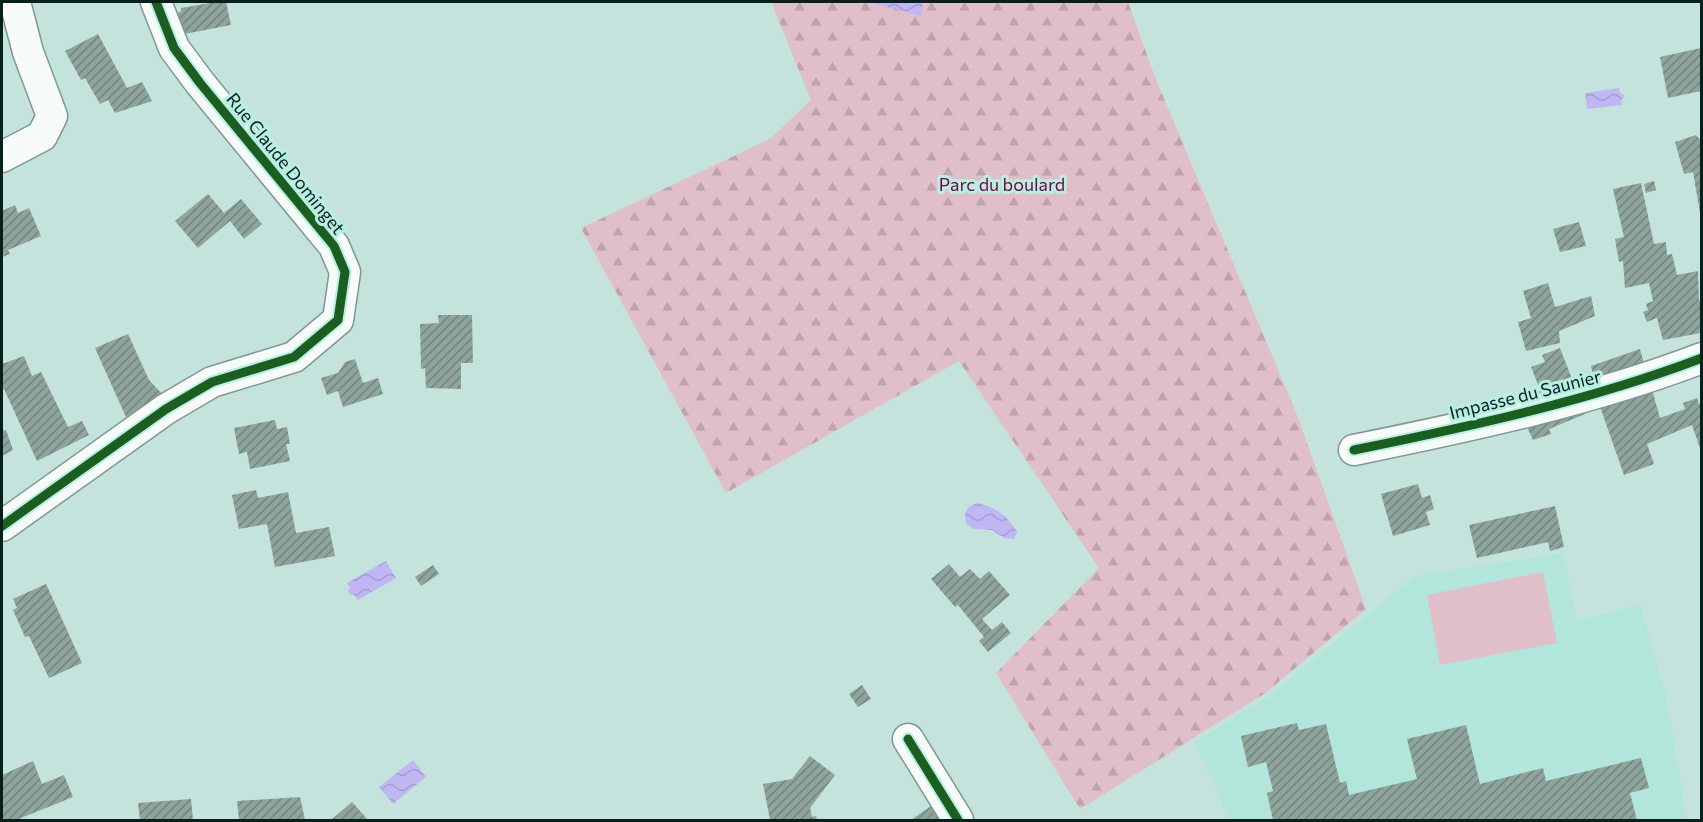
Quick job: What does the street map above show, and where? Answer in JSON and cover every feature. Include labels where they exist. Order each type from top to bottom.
[{"type":"street","points":[[2,157],[42,136],[52,116],[28,52],[15,2]]},
{"type":"street","name":"Rue Claude Dominget","points":[[2,526],[166,409],[212,382],[294,357],[338,320],[345,272],[334,246],[174,48],[156,2]]},
{"type":"street","name":"Impasse du Saunier","points":[[1354,450],[1496,420],[1591,396],[1701,358]]},
{"type":"street","points":[[908,739],[958,820]]},
{"type":"shaded area","points":[[1563,553],[1577,621],[1640,604],[1666,695],[1687,820],[1230,820],[1194,742],[1267,698],[1415,576]]},
{"type":"green space","name":"Parc du boulard","points":[[771,2],[1128,2],[1155,77],[1297,415],[1366,609],[1264,694],[1080,809],[996,673],[1099,568],[959,361],[726,493],[581,228],[770,139],[811,100]]},
{"type":"green space","points":[[1543,572],[1557,643],[1440,665],[1427,595]]},
{"type":"water","points":[[868,2],[923,2],[921,16]]},
{"type":"water","points":[[1619,88],[1620,93],[1625,96],[1621,100],[1622,105],[1587,109],[1585,93]]},
{"type":"water","points":[[978,503],[996,510],[1005,517],[1017,532],[1014,539],[1004,538],[992,530],[973,529],[966,523],[967,510]]},
{"type":"water","points":[[386,561],[396,578],[358,600],[350,594],[348,591],[350,587],[347,583]]},
{"type":"water","points":[[413,760],[426,777],[393,804],[379,787]]},
{"type":"building","points":[[226,2],[231,25],[179,35],[168,15],[181,12],[181,8]]},
{"type":"building","points":[[98,34],[127,88],[142,82],[152,101],[115,113],[108,100],[100,104],[85,78],[81,80],[65,51]]},
{"type":"building","points":[[1701,48],[1701,91],[1668,98],[1660,57]]},
{"type":"building","points":[[1696,135],[1701,141],[1700,213],[1693,172],[1684,174],[1675,142]]},
{"type":"building","points":[[1654,181],[1656,190],[1646,193],[1644,184]]},
{"type":"building","points":[[1641,183],[1654,244],[1666,242],[1667,255],[1672,254],[1677,275],[1698,271],[1701,333],[1663,340],[1657,318],[1647,322],[1643,312],[1648,310],[1646,304],[1653,301],[1649,283],[1625,288],[1623,261],[1619,262],[1615,239],[1624,237],[1613,189]]},
{"type":"building","points":[[208,194],[224,213],[241,199],[262,224],[244,239],[230,221],[198,248],[175,221]]},
{"type":"building","points":[[15,205],[18,213],[29,208],[41,236],[8,250],[10,254],[2,257],[2,211]]},
{"type":"building","points":[[1579,222],[1586,246],[1560,252],[1553,229]]},
{"type":"building","points":[[1548,283],[1555,307],[1591,296],[1595,316],[1559,331],[1560,343],[1526,351],[1518,322],[1531,318],[1523,291]]},
{"type":"building","points":[[438,315],[472,315],[473,363],[461,363],[461,389],[426,388],[425,368],[421,369],[420,324],[439,323]]},
{"type":"building","points":[[128,334],[149,380],[164,396],[156,403],[126,417],[95,348]]},
{"type":"building","points":[[1560,348],[1572,379],[1541,392],[1531,367],[1545,362],[1542,355]]},
{"type":"building","points":[[1640,349],[1646,371],[1594,380],[1591,366]]},
{"type":"building","points":[[24,356],[32,376],[41,372],[68,427],[82,421],[89,435],[37,461],[4,389],[2,391],[2,364]]},
{"type":"building","points":[[355,359],[363,383],[378,378],[383,394],[343,407],[338,391],[327,395],[321,378],[338,373],[345,362]]},
{"type":"building","points":[[1651,386],[1660,418],[1685,409],[1683,403],[1697,398],[1699,404],[1701,403],[1701,451],[1692,425],[1647,444],[1654,464],[1624,475],[1598,401]]},
{"type":"building","points":[[1581,405],[1585,414],[1549,429],[1551,434],[1533,440],[1527,427]]},
{"type":"building","points":[[275,420],[277,429],[287,427],[290,444],[286,444],[290,461],[250,469],[247,452],[239,454],[234,428]]},
{"type":"building","points":[[2,426],[4,431],[6,430],[13,450],[2,456]]},
{"type":"building","points":[[1418,484],[1422,498],[1430,495],[1434,509],[1426,512],[1430,525],[1393,536],[1381,494]]},
{"type":"building","points":[[256,490],[258,498],[288,492],[296,533],[329,527],[335,556],[275,567],[267,524],[239,529],[232,495]]},
{"type":"building","points":[[1555,506],[1564,547],[1550,551],[1548,542],[1477,558],[1469,525]]},
{"type":"building","points":[[949,564],[960,577],[970,569],[980,579],[989,571],[1010,595],[982,619],[992,630],[1002,622],[1011,633],[988,652],[979,641],[984,637],[958,605],[955,607],[931,579]]},
{"type":"building","points":[[433,565],[439,574],[421,586],[415,577]]},
{"type":"building","points":[[46,584],[82,663],[49,678],[29,636],[25,637],[13,610],[17,608],[13,599]]},
{"type":"building","points":[[862,685],[871,699],[858,707],[849,694]]},
{"type":"building","points":[[1297,723],[1299,730],[1326,724],[1340,783],[1346,781],[1349,795],[1417,779],[1407,739],[1466,725],[1480,784],[1543,768],[1546,781],[1641,758],[1649,788],[1630,793],[1637,820],[1273,820],[1267,793],[1273,791],[1266,762],[1248,767],[1241,736]]},
{"type":"building","points":[[810,756],[835,775],[810,808],[812,817],[816,816],[817,820],[770,820],[763,784],[792,779]]},
{"type":"building","points":[[33,761],[42,784],[64,775],[73,797],[16,820],[2,820],[2,775]]},
{"type":"building","points":[[300,797],[305,820],[239,820],[237,801]]},
{"type":"building","points":[[191,799],[193,820],[140,820],[138,803]]},
{"type":"building","points":[[352,802],[368,820],[331,820]]},
{"type":"building","points":[[931,806],[940,820],[911,820]]},
{"type":"cycle path","points":[[2,526],[166,409],[212,382],[294,357],[338,320],[345,272],[334,246],[174,48],[156,2]]},
{"type":"cycle path","points":[[1354,450],[1486,422],[1573,400],[1702,358]]},
{"type":"cycle path","points":[[908,739],[958,820]]}]
